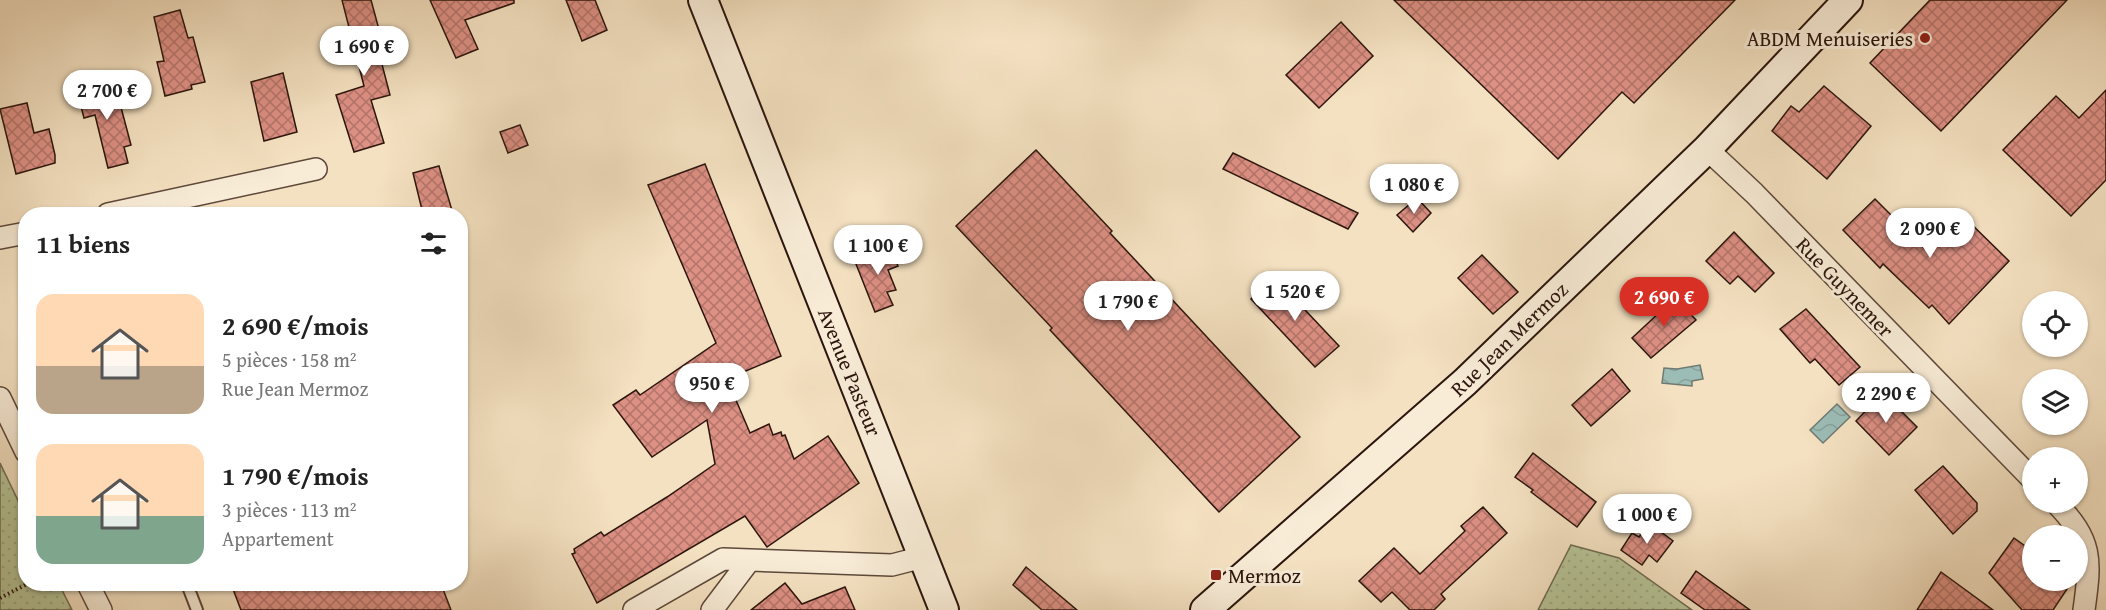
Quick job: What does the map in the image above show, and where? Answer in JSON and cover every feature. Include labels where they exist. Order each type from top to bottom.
[{"type":"street","name":"Avenue Pasteur","points":[[703,0],[944,610]]},
{"type":"street","name":"Rue Jean Mermoz","points":[[1205,610],[1465,382],[1707,149],[1848,0]]},
{"type":"street","name":"Rue Guynemer","points":[[1707,149],[1754,193],[2022,469]]},
{"type":"street","points":[[140,207],[316,169]]},
{"type":"street","points":[[0,238],[18,234]]},
{"type":"street","points":[[0,398],[18,435]]},
{"type":"street","points":[[2065,513],[2085,540],[2089,562],[2084,610]]},
{"type":"street","points":[[634,610],[723,560],[892,566],[923,557]]},
{"type":"street","points":[[712,610],[748,561]]},
{"type":"street","points":[[91,591],[100,610]]},
{"type":"lane","points":[[190,591],[197,610]]},
{"type":"path","points":[[0,598],[18,589]]},
{"type":"green space","points":[[0,463],[18,500],[18,591],[62,591],[72,610],[0,610]]},
{"type":"green space","points":[[1571,545],[1619,558],[1692,610],[1538,610]]},
{"type":"water","points":[[1700,365],[1703,379],[1692,381],[1692,386],[1662,383],[1664,368],[1677,369]]},
{"type":"water","points":[[1837,404],[1850,417],[1823,443],[1810,430]]},
{"type":"building","points":[[342,0],[371,0],[384,48],[378,49],[390,95],[371,100],[384,143],[354,152],[336,95],[364,86]]},
{"type":"building","points":[[430,0],[514,0],[514,3],[465,20],[478,49],[456,58]]},
{"type":"building","points":[[566,0],[595,0],[607,30],[582,41]]},
{"type":"building","points":[[1394,0],[1735,0],[1634,103],[1622,92],[1558,159]]},
{"type":"building","points":[[1930,0],[2067,0],[1941,131],[1870,63]]},
{"type":"building","points":[[180,10],[188,38],[193,37],[205,82],[191,85],[192,89],[165,96],[157,62],[164,61],[154,17]]},
{"type":"building","points":[[1341,22],[1373,56],[1319,108],[1286,75]]},
{"type":"building","points":[[283,73],[297,132],[264,141],[251,82]]},
{"type":"building","points":[[114,81],[131,145],[124,147],[128,163],[108,168],[95,115],[84,118],[77,91]]},
{"type":"building","points":[[1824,86],[1871,126],[1827,179],[1772,131],[1791,106],[1799,112]]},
{"type":"building","points":[[2106,90],[2106,180],[2071,216],[2003,150],[2056,96],[2079,118]]},
{"type":"building","points":[[27,103],[34,133],[49,129],[55,163],[16,174],[0,109]]},
{"type":"building","points":[[520,125],[528,145],[508,153],[500,132]]},
{"type":"building","points":[[1036,150],[1300,437],[1219,512],[956,226]]},
{"type":"building","points":[[1233,153],[1358,213],[1348,229],[1223,169]]},
{"type":"building","points":[[705,164],[781,356],[727,379],[750,433],[769,424],[773,435],[781,432],[782,436],[785,435],[794,459],[828,436],[859,483],[767,547],[745,516],[597,603],[572,554],[575,553],[574,549],[601,532],[604,536],[715,464],[707,420],[652,457],[613,405],[636,390],[640,395],[716,343],[648,185]]},
{"type":"building","points":[[439,166],[451,207],[421,207],[413,173]]},
{"type":"building","points":[[1417,198],[1431,213],[1413,232],[1397,215]]},
{"type":"building","points":[[1875,199],[1926,250],[1961,214],[2009,261],[1949,324],[1932,305],[1929,308],[1883,264],[1880,268],[1843,230]]},
{"type":"building","points":[[1734,232],[1774,273],[1755,292],[1738,276],[1730,284],[1706,261]]},
{"type":"building","points":[[889,245],[898,266],[888,270],[896,290],[887,292],[893,305],[875,312],[854,259]]},
{"type":"building","points":[[1482,255],[1518,292],[1493,314],[1458,278]]},
{"type":"building","points":[[1274,277],[1339,346],[1315,367],[1251,299]]},
{"type":"building","points":[[1675,298],[1696,320],[1651,358],[1632,338]]},
{"type":"building","points":[[1806,309],[1860,367],[1839,385],[1815,359],[1810,363],[1780,329]]},
{"type":"building","points":[[1612,369],[1630,391],[1591,426],[1572,405]]},
{"type":"building","points":[[1883,393],[1917,427],[1889,455],[1856,421]]},
{"type":"building","points":[[1533,453],[1596,502],[1577,527],[1515,477]]},
{"type":"building","points":[[1943,466],[1977,503],[1977,511],[1953,534],[1915,490]]},
{"type":"building","points":[[1483,507],[1507,533],[1441,594],[1445,599],[1434,610],[1410,610],[1392,592],[1381,602],[1359,581],[1394,548],[1420,574],[1465,531],[1461,526]]},
{"type":"building","points":[[1649,523],[1673,541],[1657,562],[1649,555],[1642,565],[1621,550],[1632,533],[1639,537]]},
{"type":"building","points":[[2014,538],[2022,544],[2022,591],[2066,591],[2053,610],[2022,610],[1989,573]]},
{"type":"building","points":[[1026,567],[1077,610],[1042,610],[1013,585]]},
{"type":"building","points":[[1696,571],[1750,610],[1705,610],[1681,593]]},
{"type":"building","points":[[1941,572],[1993,610],[1917,610]]},
{"type":"building","points":[[785,583],[802,604],[845,587],[855,610],[751,610]]},
{"type":"building","points":[[234,591],[444,591],[451,610],[241,610]]},
{"type":"place","name":"ABDM Menuiseries","points":[[1925,38]]},
{"type":"place","name":"Mermoz","points":[[1216,575]]}]
